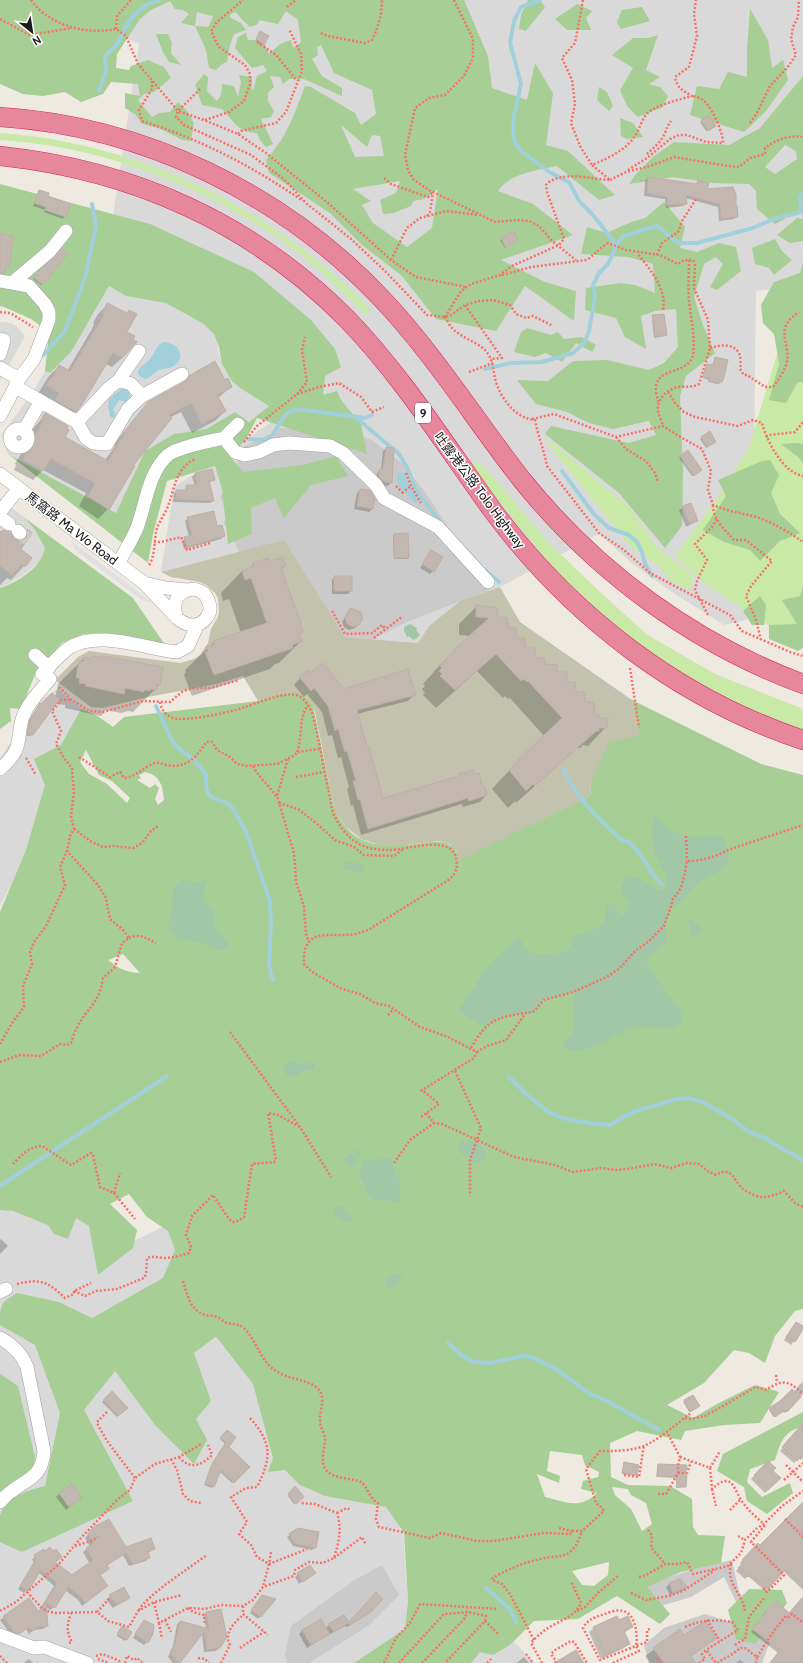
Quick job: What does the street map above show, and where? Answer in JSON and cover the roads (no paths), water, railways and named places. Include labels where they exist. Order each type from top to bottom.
[{"type":"highway","points":[[0,117],[30,120],[82,129],[147,147],[193,165],[236,186],[294,222],[349,266],[397,315],[445,376],[522,480],[552,515],[596,559],[640,595],[686,627],[744,659],[803,684]]},
{"type":"highway","name":"吐露港公路 Tolo Highway","points":[[0,156],[63,165],[121,180],[149,190],[214,219],[274,257],[326,298],[364,337],[409,392],[494,512],[516,540],[554,582],[585,612],[625,645],[676,680],[737,714],[803,740]]},
{"type":"street","points":[[6,282],[50,251],[66,231]]},
{"type":"street","points":[[0,416],[18,383],[34,360],[49,320],[49,312],[45,304],[29,286],[6,282]]},
{"type":"street","points":[[0,339],[4,340],[0,354]]},
{"type":"street","points":[[77,422],[109,388],[119,380],[139,351]]},
{"type":"street","points":[[0,368],[41,401],[77,422],[86,438],[93,444],[107,444],[128,409],[142,396],[182,374]]},
{"type":"street","points":[[119,380],[131,384],[142,396]]},
{"type":"street","points":[[24,430],[41,401]]},
{"type":"street","points":[[118,563],[136,528],[150,482],[158,467],[169,454],[195,444],[224,438],[238,424]]},
{"type":"street","points":[[224,438],[235,452],[245,455],[259,452],[273,445],[289,443],[330,446],[343,453],[376,485],[384,498],[438,527],[488,582]]},
{"type":"street","name":"馬窩路 Ma Wo Road","points":[[0,474],[144,583],[177,618],[186,624],[198,624]]},
{"type":"street","points":[[0,512],[19,488]]},
{"type":"street","name":"馬窩路 Ma Wo Road","points":[[0,769],[15,751],[19,730],[30,701],[40,692],[49,673],[68,648],[81,642],[95,639],[173,651],[182,651],[188,646],[198,624],[207,617],[210,611],[208,600],[200,591],[166,588],[144,583]]},
{"type":"street","points":[[177,618],[174,606],[175,601],[178,595],[188,590]]},
{"type":"street","points":[[35,655],[49,673]]},
{"type":"street","points":[[0,1338],[16,1349],[27,1368],[44,1451],[42,1464],[35,1476],[11,1491],[0,1502]]},
{"type":"street","points":[[0,1635],[34,1648],[44,1647],[87,1663]]},
{"type":"water","points":[[163,342],[174,345],[180,352],[177,364],[170,368],[157,371],[146,379],[139,376],[138,372],[140,368],[149,360],[158,346]]},
{"type":"water","points":[[121,389],[126,389],[130,396],[126,402],[119,400],[113,410],[116,415],[113,418],[109,416],[109,399]]},
{"type":"water","points":[[399,472],[404,473],[410,487],[419,500],[415,503],[397,484],[397,475]]},
{"type":"waterway","points":[[99,91],[106,71],[105,56],[118,43],[125,28],[134,15],[146,5],[159,0]]},
{"type":"waterway","points":[[540,0],[521,7],[514,21],[510,43],[521,84],[514,116],[513,130],[515,143],[522,152],[551,173],[569,182],[579,201],[592,214],[612,239],[616,247]]},
{"type":"waterway","points":[[485,369],[511,363],[542,362],[573,353],[584,343],[589,331],[595,296],[593,285],[599,273],[608,264],[622,237],[657,226],[678,243],[697,243],[753,228],[774,219],[801,212],[800,196],[803,194]]},
{"type":"waterway","points":[[43,355],[65,331],[85,278],[96,226],[92,204]]},
{"type":"waterway","points":[[249,439],[263,440],[271,437],[286,414],[295,410],[365,418],[372,415]]},
{"type":"waterway","points":[[354,416],[399,454],[407,467],[416,490],[440,522]]},
{"type":"waterway","points":[[562,471],[593,513],[609,528],[629,535],[637,542],[642,552],[645,564],[652,576]]},
{"type":"waterway","points":[[484,569],[499,582]]},
{"type":"waterway","points":[[156,706],[173,743],[195,761],[206,774],[208,794],[213,798],[229,804],[246,832],[270,901],[271,922],[269,965],[273,980]]},
{"type":"waterway","points":[[564,770],[575,790],[589,808],[621,840],[629,842],[634,847],[662,885]]},
{"type":"waterway","points":[[0,1186],[167,1076]]},
{"type":"waterway","points":[[509,1077],[526,1094],[548,1112],[562,1118],[588,1123],[610,1125],[633,1112],[677,1099],[687,1098],[695,1100],[705,1103],[732,1119],[749,1132],[765,1138],[803,1160]]},
{"type":"waterway","points":[[448,1343],[461,1355],[473,1362],[491,1363],[523,1356],[531,1357],[553,1367],[590,1394],[603,1399],[659,1430]]},
{"type":"waterway","points":[[486,1588],[510,1609],[516,1622]]},
{"type":"tunnel","points":[[20,533],[28,539]]}]
